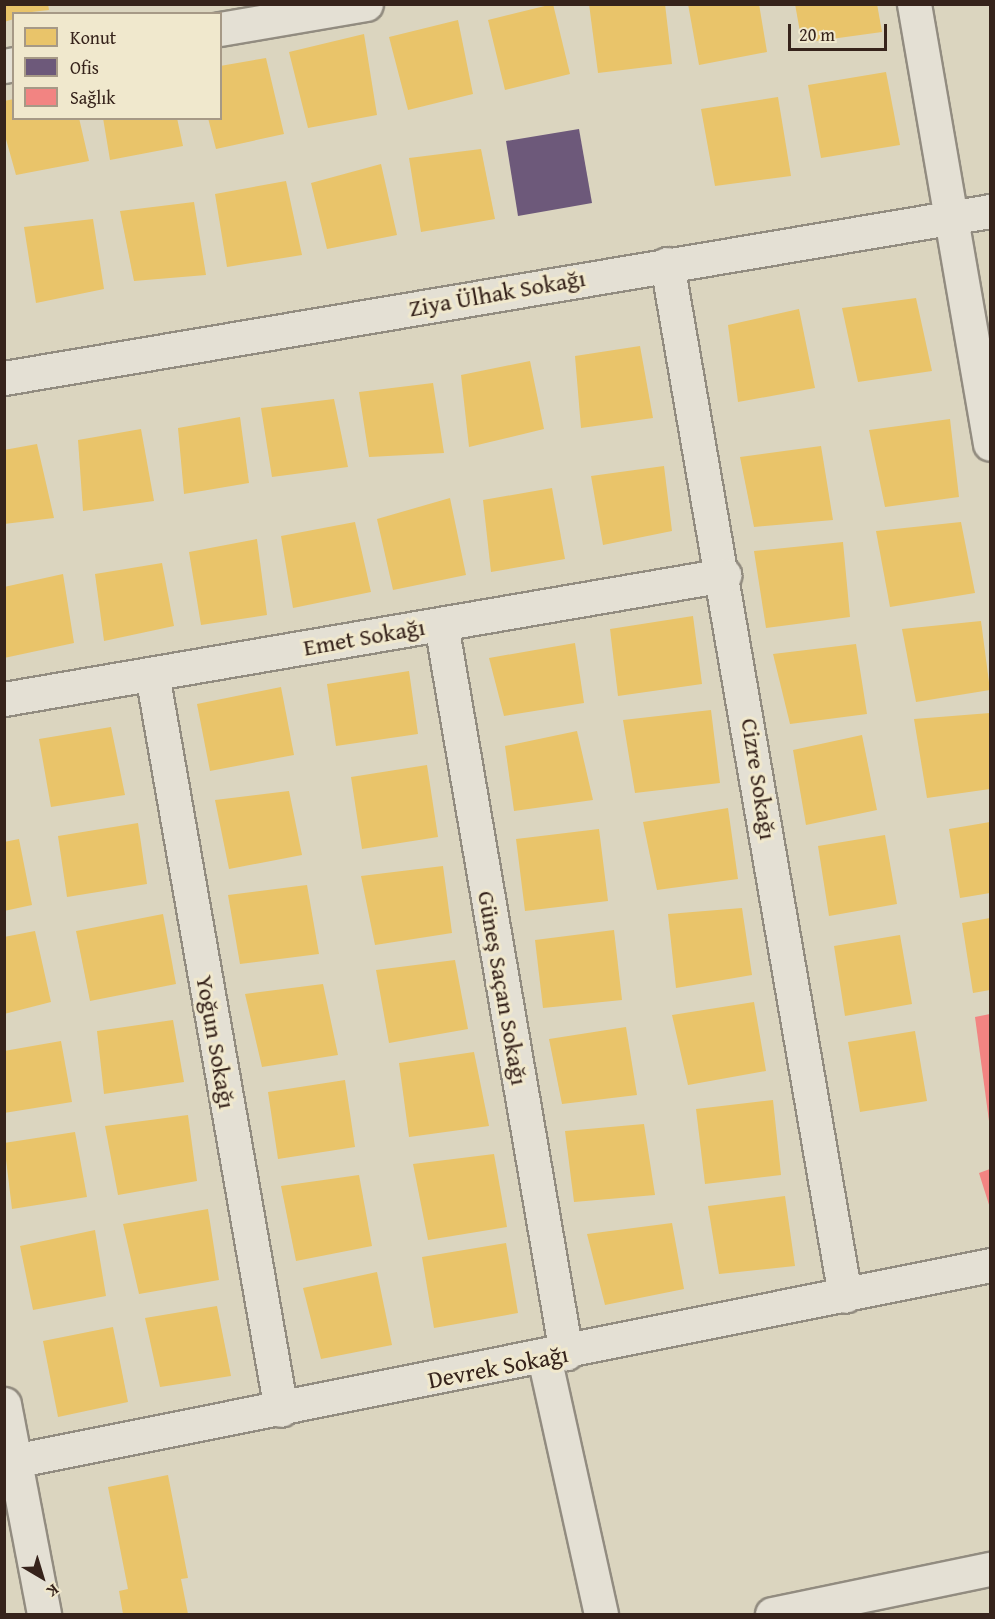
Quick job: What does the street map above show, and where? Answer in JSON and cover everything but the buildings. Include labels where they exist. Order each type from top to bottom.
[{"type":"street","points":[[222,29],[366,4]]},
{"type":"street","points":[[914,4],[990,444]]},
{"type":"street","name":"Ziya Ülhak Sokağı","points":[[4,378],[990,211]]},
{"type":"street","name":"Cizre Sokağı","points":[[667,264],[724,575],[845,1296]]},
{"type":"street","name":"Emet Sokağı","points":[[4,699],[724,575]]},
{"type":"street","name":"Güneş Saçan Sokağı","points":[[441,624],[555,1355],[600,1614]]},
{"type":"street","name":"Yoğun Sokağı","points":[[152,674],[280,1410]]},
{"type":"street","name":"Devrek Sokağı","points":[[10,1461],[555,1355],[990,1265]]},
{"type":"street","points":[[4,1404],[10,1461],[44,1614]]},
{"type":"street","points":[[772,1614],[990,1569]]}]
